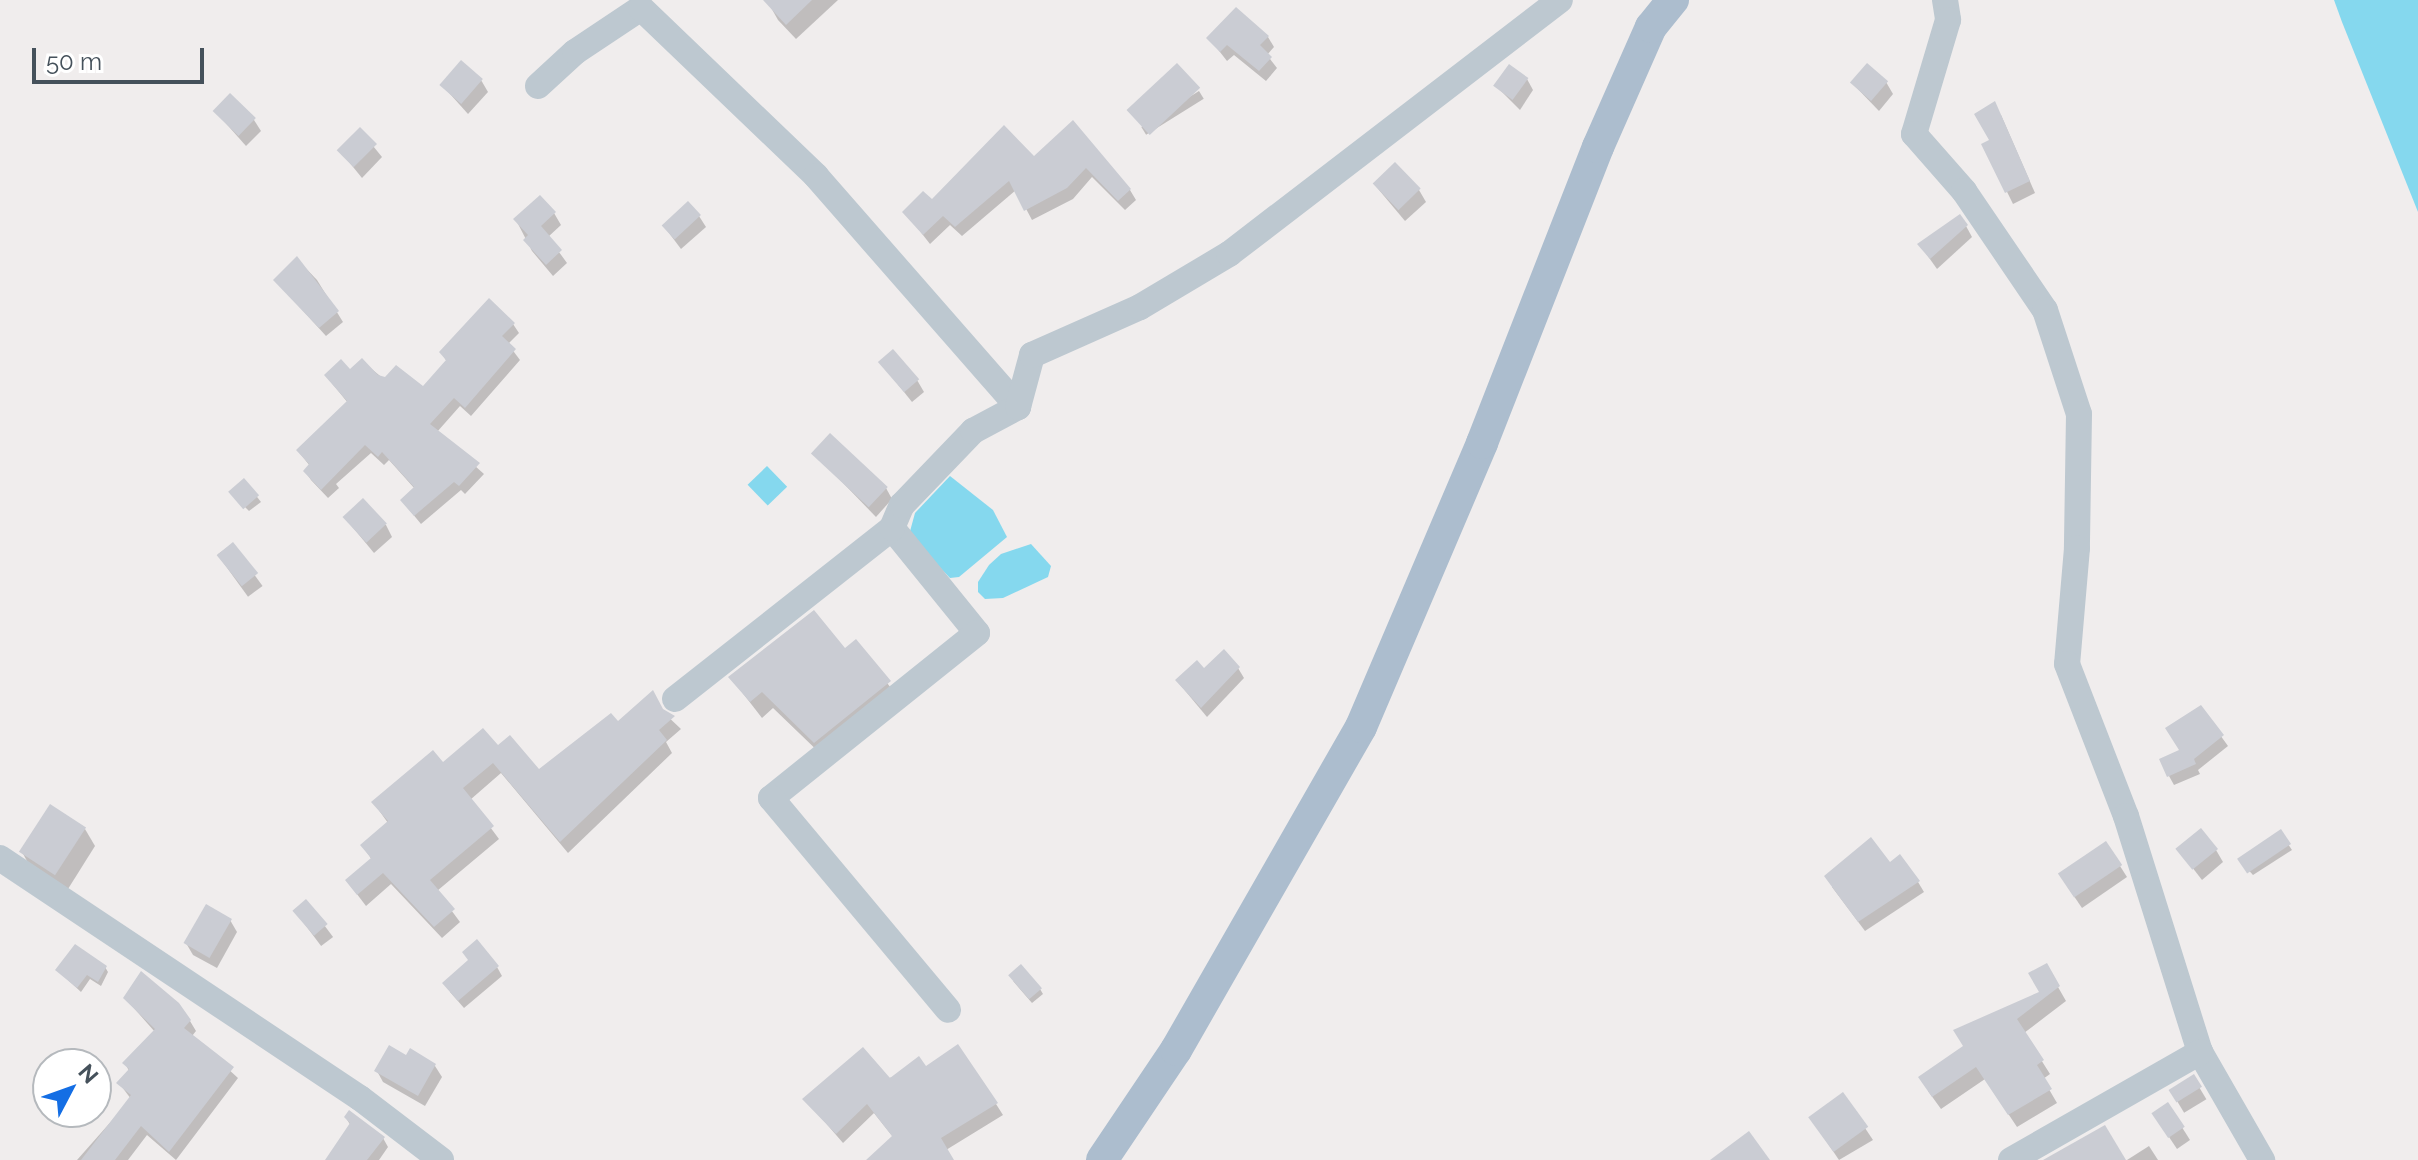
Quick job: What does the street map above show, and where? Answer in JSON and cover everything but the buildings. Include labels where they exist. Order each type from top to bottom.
[{"type":"main road","points":[[1102,1160],[1176,1050],[1361,727],[1482,443],[1603,135],[1651,27],[1673,0]]},
{"type":"street","points":[[675,699],[892,528],[902,505],[973,431],[1018,407],[1032,355],[1140,307],[1229,254],[1560,0]]},
{"type":"street","points":[[1945,0],[1948,20],[1914,134],[1964,191],[2045,310],[2079,414],[2077,548],[2067,664],[2126,816],[2200,1052],[2262,1160]]},
{"type":"street","points":[[538,86],[575,52],[641,8],[816,176],[1018,407]]},
{"type":"street","points":[[892,528],[977,633],[771,798],[948,1010]]},
{"type":"street","points":[[0,858],[360,1098],[441,1160]]},
{"type":"street","points":[[2011,1160],[2200,1052]]},
{"type":"water","points":[[2334,0],[2418,0],[2418,212],[2342,22]]},
{"type":"water","points":[[767,466],[787,487],[768,506],[748,485]]},
{"type":"water","points":[[950,476],[993,510],[1007,537],[959,577],[950,578],[909,535],[915,513]]},
{"type":"water","points":[[1031,544],[1051,566],[1048,577],[1003,598],[985,599],[978,592],[978,582],[989,565],[1001,554]]}]
